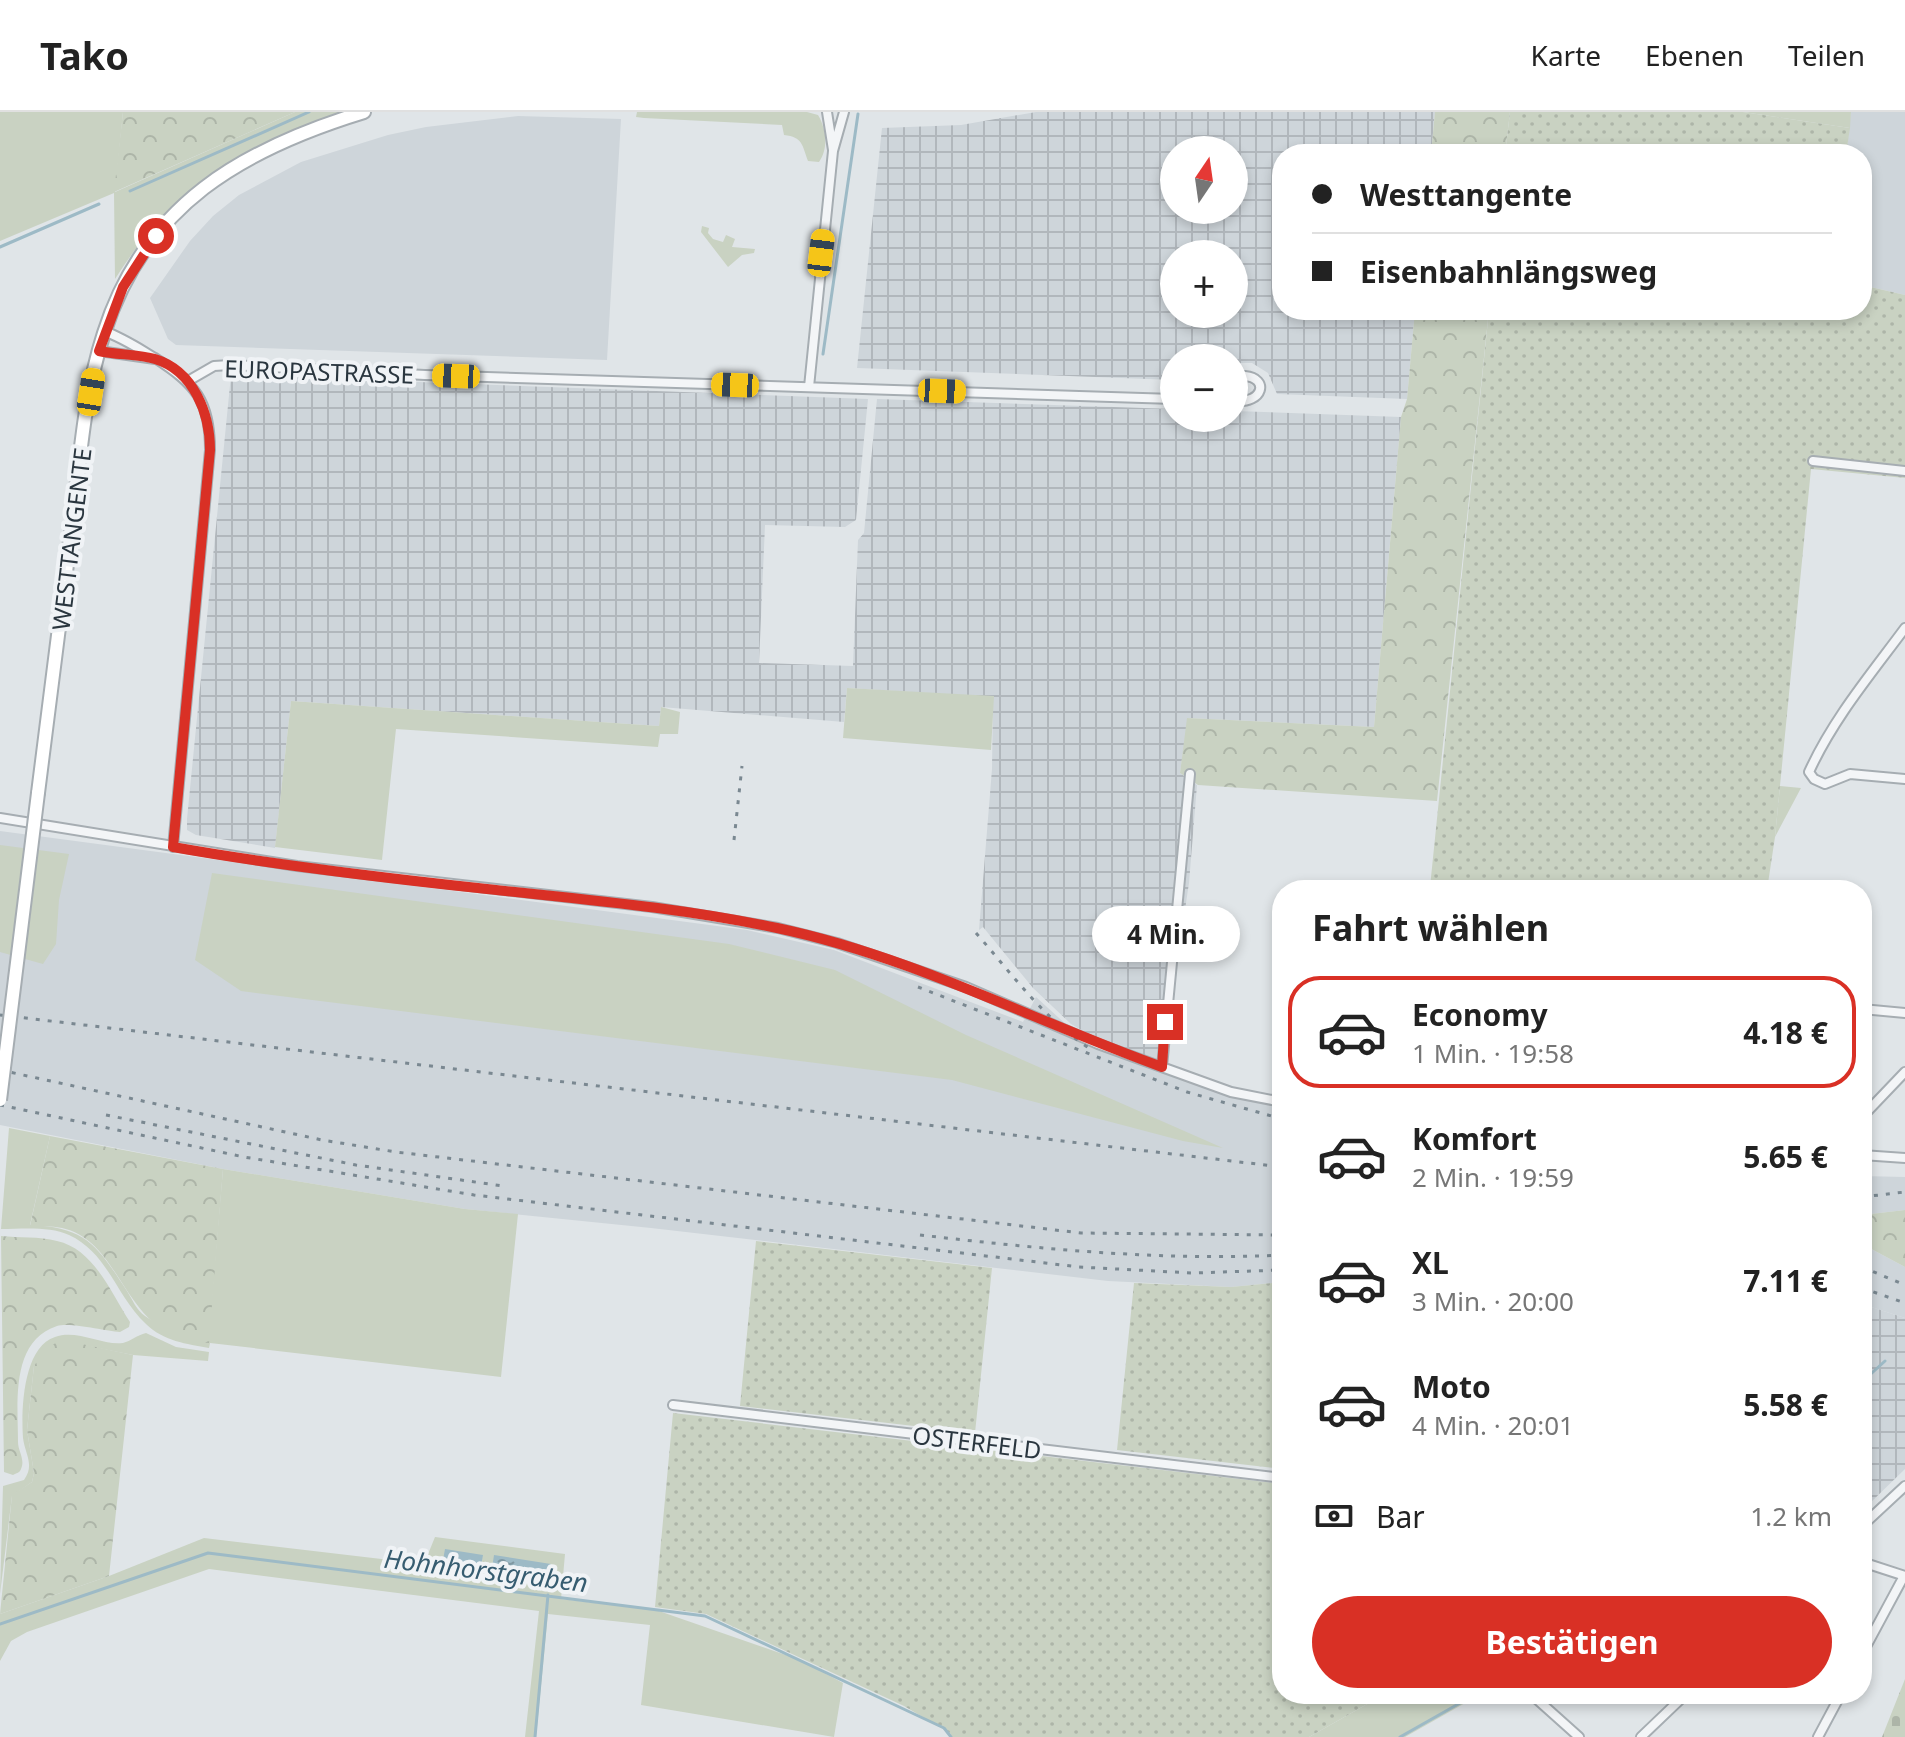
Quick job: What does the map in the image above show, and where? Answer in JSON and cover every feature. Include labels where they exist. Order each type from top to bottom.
[{"type":"main road","name":"WESTTANGENTE","points":[[0,1100],[79,466],[104,331],[138,260],[167,222],[215,179],[232,166],[280,141],[364,112]]},
{"type":"street","points":[[827,112],[833,151]]},
{"type":"street","points":[[809,387],[833,151],[844,112]]},
{"type":"street","points":[[104,331],[131,342],[188,381],[204,410],[210,431],[173,847]]},
{"type":"street","points":[[99,351],[156,359]]},
{"type":"street","name":"EUROPASTRASSE","points":[[188,381],[214,366],[230,365],[440,375],[1160,399]]},
{"type":"street","points":[[1248,376],[1258,381],[1260,389],[1257,397],[1248,402]]},
{"type":"street","points":[[1813,461],[1905,471]]},
{"type":"street","points":[[1905,628],[1854,695],[1809,772],[1814,779],[1825,784],[1850,774],[1905,779]]},
{"type":"street","points":[[1162,1067],[1190,774]]},
{"type":"street","points":[[0,818],[173,847],[420,882],[652,907],[778,928],[837,943],[953,983],[1098,1044],[1231,1092],[1272,1100]]},
{"type":"street","points":[[1872,1010],[1905,1013]]},
{"type":"street","points":[[1872,1107],[1905,1072]]},
{"type":"street","points":[[1872,1156],[1905,1158]]},
{"type":"street","name":"OSTERFELD","points":[[673,1405],[1272,1477]]},
{"type":"street","points":[[1872,1517],[1905,1486]]},
{"type":"street","points":[[1872,1565],[1904,1576],[1872,1635]]},
{"type":"street","points":[[1542,1704],[1579,1737]]},
{"type":"street","points":[[1641,1737],[1676,1704]]},
{"type":"street","points":[[1818,1737],[1836,1704]]},
{"type":"shaded area","points":[[1036,112],[1435,112],[1432,144],[1272,144],[1272,320],[1414,320],[1407,399],[1277,394],[1268,373],[1248,363],[1248,344],[1160,344],[1160,379],[857,368],[882,128],[961,125]]},
{"type":"shaded area","points":[[1851,112],[1905,112],[1905,295],[1872,287],[1872,144],[1847,144]]},
{"type":"shaded area","points":[[518,116],[621,119],[607,360],[176,345],[168,339],[150,298],[190,241],[213,216],[239,195],[301,162],[388,135],[426,127]]},
{"type":"shaded area","points":[[231,375],[868,399],[856,520],[845,527],[765,525],[759,663],[853,666],[858,540],[864,533],[877,399],[1160,409],[1160,432],[1248,432],[1248,412],[1401,417],[1374,727],[1188,718],[1180,773],[1197,785],[1189,883],[1168,1022],[1158,1062],[1095,1038],[1071,1024],[1033,988],[983,927],[979,930],[992,769],[993,697],[847,688],[844,722],[661,707],[659,726],[291,701],[275,848],[196,835],[187,830]]},
{"type":"shaded area","points":[[0,831],[747,930],[834,950],[1023,1022],[1036,997],[1070,1028],[1165,1072],[1236,1098],[1272,1104],[1272,1283],[1231,1287],[1108,1281],[465,1209],[223,1169],[0,1125]]},
{"type":"shaded area","points":[[1872,1176],[1905,1177],[1905,1210],[1872,1214]]},
{"type":"shaded area","points":[[1872,1249],[1905,1267],[1905,1318],[1872,1307]]},
{"type":"shaded area","points":[[1872,1307],[1905,1318],[1905,1469],[1872,1501]]},
{"type":"green space","points":[[0,112],[123,112],[115,192],[295,112],[350,112],[278,138],[216,172],[162,217],[115,279],[114,193],[0,241]]},
{"type":"green space","points":[[123,112],[295,112],[114,192]]},
{"type":"green space","points":[[637,112],[807,112],[818,115],[821,120],[824,151],[819,162],[808,161],[801,143],[784,135],[782,125],[644,118],[636,117]]},
{"type":"green space","points":[[1435,112],[1510,112],[1506,144],[1432,144]]},
{"type":"green space","points":[[1510,112],[1743,112],[1850,128],[1848,144],[1506,144]]},
{"type":"green space","points":[[1743,112],[1851,112],[1850,128]]},
{"type":"green space","points":[[702,226],[709,228],[708,233],[713,239],[723,242],[726,235],[735,239],[732,247],[755,249],[754,253],[742,255],[728,267],[701,232]]},
{"type":"green space","points":[[1872,287],[1905,295],[1905,478],[1811,469],[1769,880],[1431,880],[1488,320],[1872,320]]},
{"type":"green space","points":[[1414,320],[1488,320],[1437,801],[1198,785],[1180,773],[1187,718],[1374,727],[1401,417],[1407,399]]},
{"type":"green space","points":[[847,688],[994,696],[991,750],[843,738]]},
{"type":"green space","points":[[291,701],[659,726],[661,707],[680,712],[678,734],[660,734],[658,747],[396,729],[382,860],[275,847]]},
{"type":"green space","points":[[1780,786],[1801,788],[1775,837]]},
{"type":"green space","points":[[0,845],[69,854],[59,900],[56,944],[43,964],[0,952]]},
{"type":"green space","points":[[212,873],[729,944],[835,970],[966,1035],[1223,1148],[1183,1141],[952,1080],[241,991],[195,960]]},
{"type":"green space","points":[[9,1128],[50,1136],[30,1225],[65,1230],[89,1242],[108,1262],[142,1314],[208,1343],[223,1169],[465,1209],[518,1214],[501,1377],[210,1343],[209,1348],[160,1334],[136,1313],[103,1264],[82,1243],[53,1230],[1,1229]]},
{"type":"green space","points":[[50,1136],[223,1169],[209,1343],[182,1339],[159,1327],[131,1297],[108,1262],[80,1235],[62,1228],[30,1226]]},
{"type":"green space","points":[[1905,1210],[1905,1267],[1872,1249],[1872,1214]]},
{"type":"green space","points":[[1,1236],[50,1239],[81,1253],[100,1274],[130,1322],[129,1327],[120,1332],[57,1326],[31,1345],[24,1359],[18,1393],[18,1442],[22,1466],[13,1475],[4,1472]]},
{"type":"green space","points":[[756,1241],[992,1268],[975,1433],[740,1406]]},
{"type":"green space","points":[[1134,1283],[1231,1287],[1272,1283],[1272,1468],[1117,1450]]},
{"type":"green space","points":[[146,1333],[176,1347],[209,1352],[208,1361],[133,1355],[63,1341],[34,1366],[27,1430],[34,1473],[32,1482],[12,1496],[0,1594],[3,1486],[24,1480],[29,1469],[23,1438],[23,1412],[26,1381],[36,1353],[44,1343],[63,1335],[115,1343],[126,1342]]},
{"type":"green space","points":[[63,1340],[133,1355],[109,1576],[0,1614],[12,1495],[32,1482],[34,1473],[27,1430],[34,1366],[47,1347]]},
{"type":"green space","points":[[673,1413],[1272,1483],[1272,1704],[1367,1704],[1309,1737],[952,1737],[904,1706],[706,1614],[655,1607]]},
{"type":"green space","points":[[435,1537],[565,1554],[561,1599],[656,1610],[800,1660],[843,1683],[834,1737],[641,1705],[650,1625],[548,1614],[536,1737],[525,1737],[539,1611],[209,1569],[27,1632],[11,1641],[0,1661],[0,1614],[109,1576],[204,1538],[424,1564]]},
{"type":"green space","points":[[1905,1679],[1905,1737],[1882,1737]]},
{"type":"green space","points":[[1367,1704],[1463,1704],[1405,1737],[1309,1737]]},
{"type":"water","points":[[445,1549],[483,1555],[479,1577],[441,1571]]},
{"type":"water","points":[[494,1555],[551,1564],[548,1585],[491,1575]]},
{"type":"waterway","points":[[130,191],[309,112]]},
{"type":"waterway","points":[[823,354],[858,114]]},
{"type":"waterway","points":[[0,247],[99,204]]},
{"type":"waterway","points":[[1872,1373],[1885,1361]]},
{"type":"waterway","name":"Hohnhorstgraben","points":[[0,1624],[208,1553],[705,1616],[944,1728],[951,1737]]},
{"type":"waterway","points":[[535,1737],[548,1595]]},
{"type":"waterway","points":[[1400,1737],[1458,1704]]},
{"type":"railway","points":[[734,840],[742,766]]},
{"type":"railway","points":[[976,933],[1043,1009],[1089,1048]]},
{"type":"railway","points":[[918,987],[1187,1092],[1272,1116]]},
{"type":"railway","points":[[0,1015],[1272,1166]]},
{"type":"railway","points":[[0,1070],[322,1140],[396,1152],[1081,1233],[1272,1235]]},
{"type":"railway","points":[[0,1105],[244,1157],[474,1195],[1079,1267],[1193,1273],[1272,1270]]},
{"type":"railway","points":[[106,1115],[356,1165],[503,1186]]},
{"type":"railway","points":[[1872,1196],[1905,1192]]},
{"type":"railway","points":[[920,1235],[1146,1255],[1272,1255]]},
{"type":"railway","points":[[1872,1271],[1905,1285]]},
{"type":"railway","points":[[1872,1291],[1905,1303]]},
{"type":"route","points":[[156,236],[123,287],[99,351],[156,359],[178,372],[197,393],[210,431],[173,847],[420,882],[652,907],[778,928],[837,943],[966,987],[1098,1044],[1162,1067],[1165,1022]]}]
